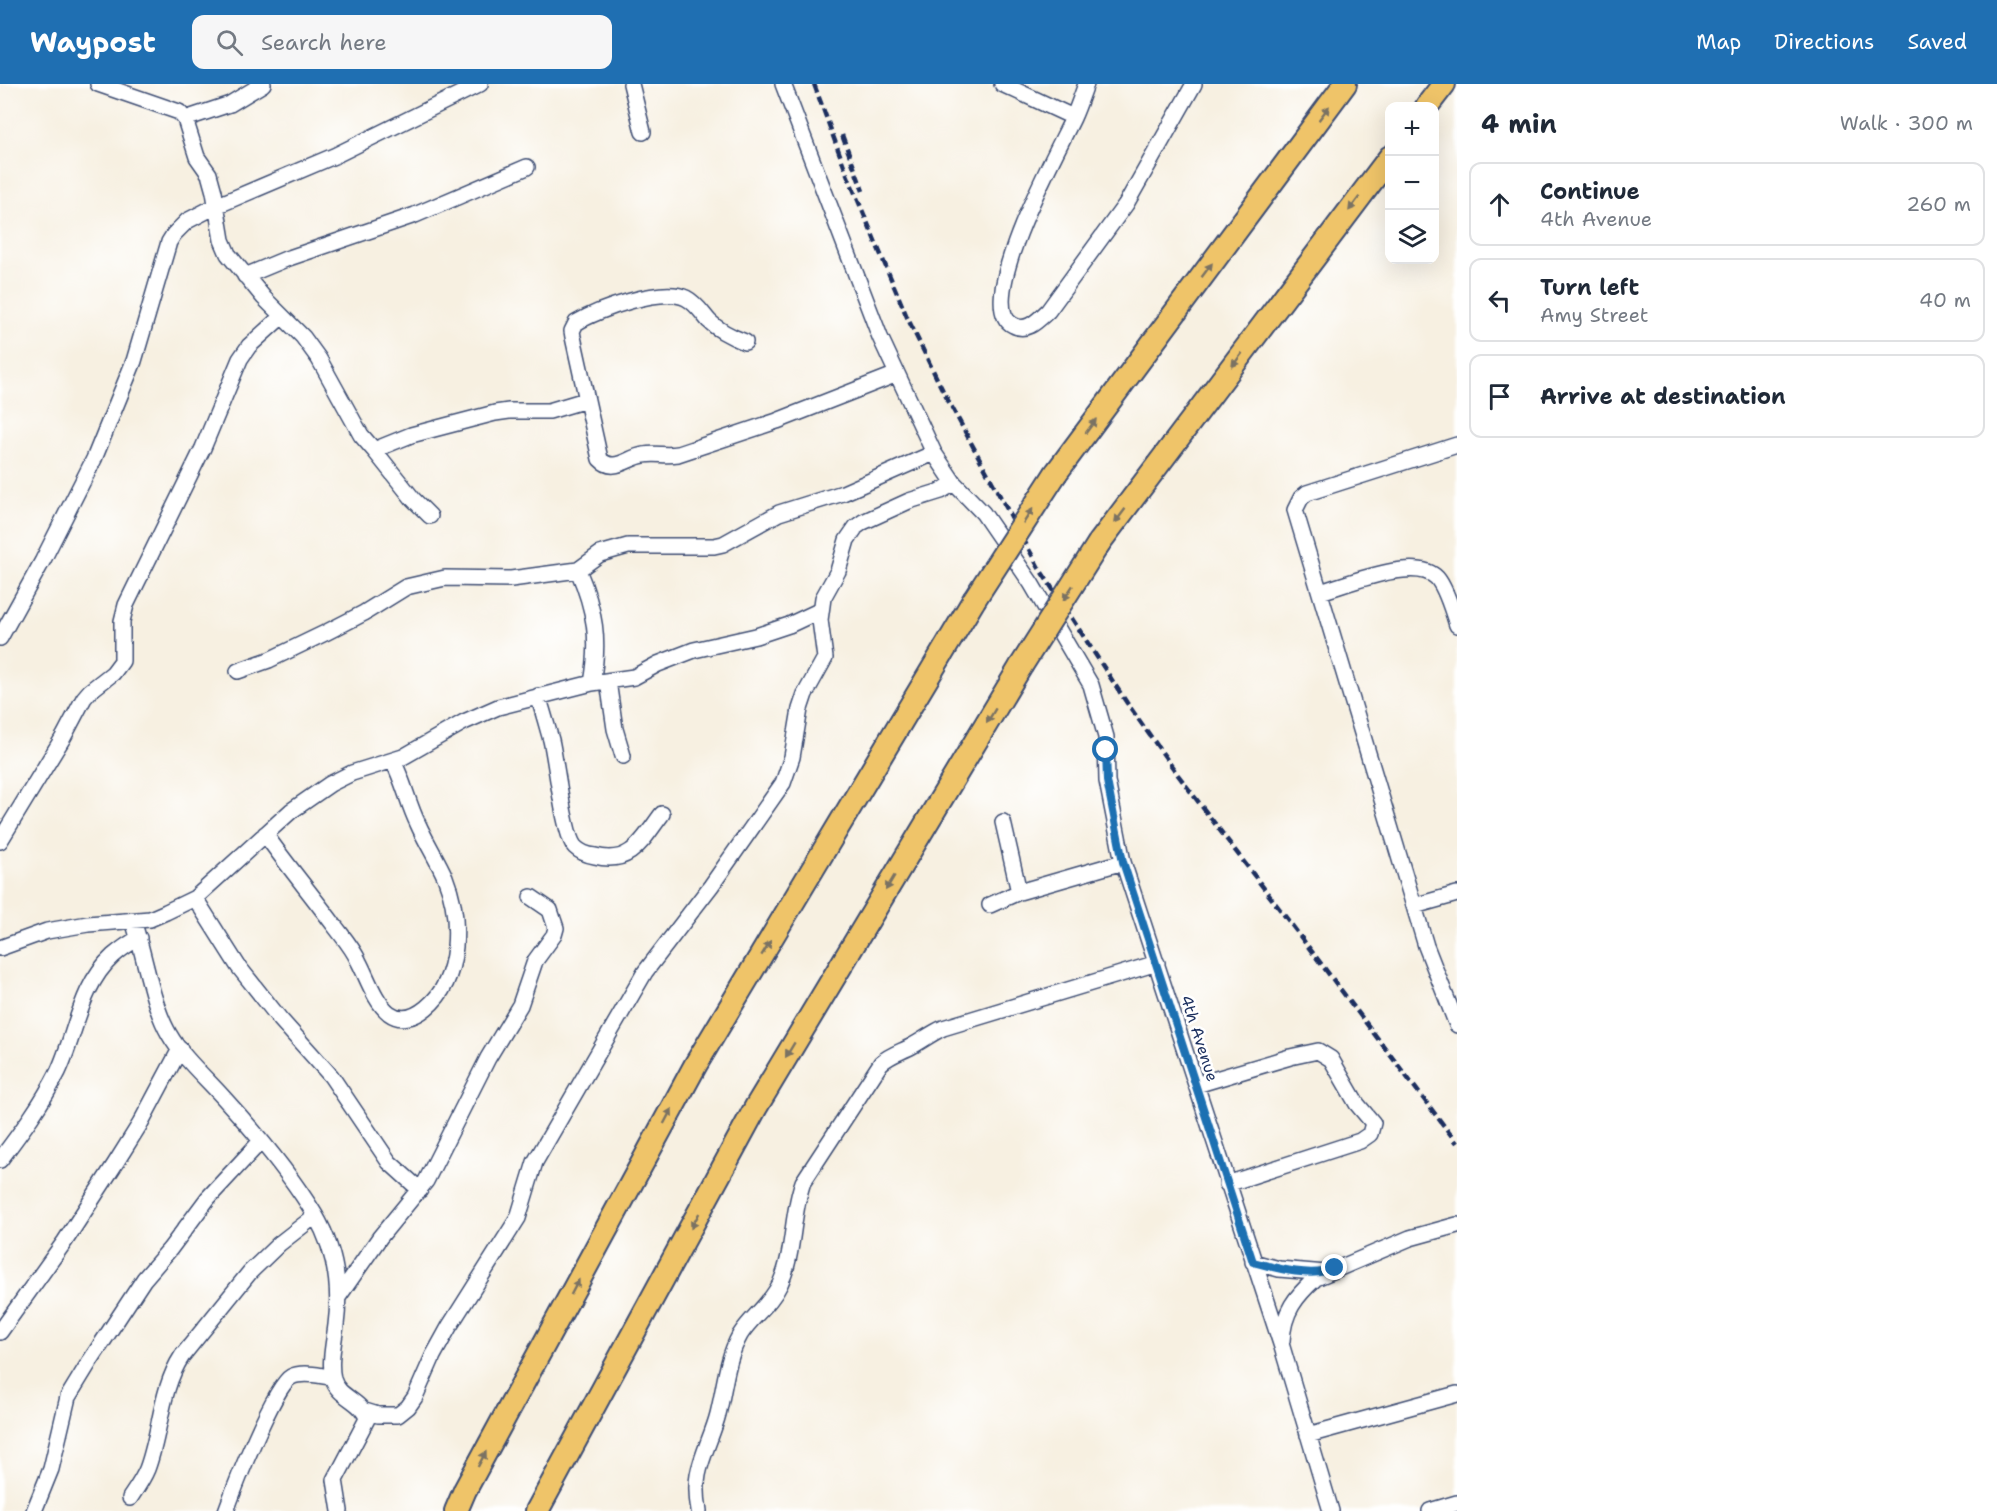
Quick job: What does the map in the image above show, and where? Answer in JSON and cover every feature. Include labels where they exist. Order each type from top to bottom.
[{"type":"highway","points":[[456,1511],[465,1490],[696,1064],[974,600],[1056,473],[1345,84]]},
{"type":"highway","points":[[1430,102],[1444,84]]},
{"type":"highway","points":[[537,1511],[756,1107],[1021,666],[1099,543],[1385,162]]},
{"type":"street","points":[[98,84],[179,112],[185,119],[195,151],[208,174],[214,192],[222,240],[228,254],[320,359],[361,435],[413,500],[430,516]]},
{"type":"street","points":[[185,119],[230,104],[263,84]]},
{"type":"street","points":[[0,638],[94,459],[134,361],[169,242],[174,234],[187,221],[216,206],[334,156],[480,84]]},
{"type":"street","points":[[631,84],[644,132]]},
{"type":"street","name":"4th Avenue","points":[[783,84],[880,337],[934,453],[954,483],[983,513],[1031,583],[1091,685],[1106,737],[1107,781],[1123,862],[1282,1347],[1331,1511]]},
{"type":"street","points":[[1002,84],[1073,117]]},
{"type":"street","points":[[1086,84],[1010,257],[1002,287],[1002,302],[1005,318],[1017,327],[1032,325],[1048,311],[1126,204],[1194,84]]},
{"type":"street","points":[[245,276],[286,259],[415,215],[527,167]]},
{"type":"street","points":[[745,342],[718,328],[692,302],[684,297],[672,295],[658,296],[611,308],[582,320],[574,326],[573,336],[600,459],[607,465],[617,465],[641,455],[664,456],[687,451],[777,421],[897,374]]},
{"type":"street","points":[[0,841],[64,736],[84,698],[113,673],[122,661],[122,621],[126,605],[203,448],[240,359],[249,346],[281,317]]},
{"type":"street","points":[[374,450],[411,435],[495,413],[549,411],[586,400]]},
{"type":"street","points":[[1455,1018],[1434,969],[1414,906],[1295,510],[1301,498],[1317,490],[1457,445]]},
{"type":"street","points":[[238,671],[269,660],[325,633],[406,587],[446,578],[511,579],[578,570],[600,554],[628,546],[714,546],[723,544],[779,513],[843,493],[934,453]]},
{"type":"street","points":[[133,921],[161,1015],[169,1034],[285,1170],[315,1215],[332,1255],[339,1296],[332,1377],[339,1391],[365,1411],[378,1415],[398,1415],[415,1397],[449,1327],[518,1218],[535,1162],[645,972],[711,886],[783,783],[792,757],[800,709],[805,694],[825,658],[820,610],[823,598],[838,571],[848,540],[856,527],[863,522],[909,501],[941,491],[954,483]]},
{"type":"street","points":[[1320,592],[1395,570],[1417,569],[1430,572],[1438,579],[1457,625]]},
{"type":"street","points":[[578,570],[587,589],[595,625],[596,659],[592,683]]},
{"type":"street","points":[[0,948],[47,931],[88,924],[150,919],[195,898],[291,811],[330,784],[352,773],[393,761],[434,741],[464,722],[498,707],[592,683],[634,677],[658,664],[694,650],[756,636],[789,625],[820,610]]},
{"type":"street","points":[[608,681],[615,729],[623,756]]},
{"type":"street","points":[[538,696],[551,741],[567,831],[574,846],[593,856],[618,859],[642,840],[662,814]]},
{"type":"street","points":[[265,834],[312,893],[355,953],[384,1008],[393,1015],[403,1018],[422,1012],[436,998],[449,976],[454,954],[452,898],[444,875],[418,826],[405,785],[393,761]]},
{"type":"street","points":[[1003,822],[1019,892]]},
{"type":"street","points":[[990,905],[1019,892],[1123,862]]},
{"type":"street","points":[[1414,906],[1457,894]]},
{"type":"street","points":[[339,1296],[380,1237],[426,1181],[488,1058],[520,1005],[536,961],[554,936],[556,928],[550,910],[531,897]]},
{"type":"street","points":[[195,898],[238,966],[279,1019],[331,1076],[389,1162],[420,1190]]},
{"type":"street","points":[[0,1161],[57,1074],[85,998],[102,968],[113,956],[139,938]]},
{"type":"street","points":[[699,1511],[698,1474],[718,1414],[731,1354],[750,1321],[763,1310],[780,1283],[790,1248],[803,1182],[881,1063],[897,1051],[914,1045],[943,1028],[1157,963]]},
{"type":"street","points":[[0,1332],[65,1241],[115,1164],[140,1124],[180,1049]]},
{"type":"street","points":[[1196,1085],[1318,1051],[1331,1059],[1357,1104],[1373,1122],[1370,1134],[1360,1141],[1227,1184]]},
{"type":"street","points":[[34,1511],[51,1469],[69,1397],[90,1361],[144,1279],[170,1249],[208,1198],[261,1141]]},
{"type":"street","points":[[130,1498],[147,1470],[165,1395],[175,1367],[182,1356],[250,1272],[279,1244],[315,1215]]},
{"type":"street","points":[[1282,1347],[1282,1328],[1287,1311],[1316,1278],[1410,1238],[1457,1225]]},
{"type":"street","points":[[1253,1262],[1279,1269],[1326,1272]]},
{"type":"street","points":[[226,1511],[256,1437],[285,1381],[294,1375],[301,1374],[332,1377]]},
{"type":"street","points":[[1308,1435],[1457,1394]]},
{"type":"street","points":[[340,1511],[335,1480],[341,1465],[364,1426],[367,1419],[365,1411]]},
{"type":"street","points":[[1430,1511],[1457,1503]]},
{"type":"railway","points":[[814,84],[847,174],[907,317],[943,391],[1039,568],[1127,703],[1178,775],[1457,1143]]},
{"type":"railway","points":[[842,135],[863,191]]},
{"type":"route","points":[[1106,750],[1107,781],[1123,862],[1253,1262],[1296,1271],[1326,1272],[1335,1268]]}]
